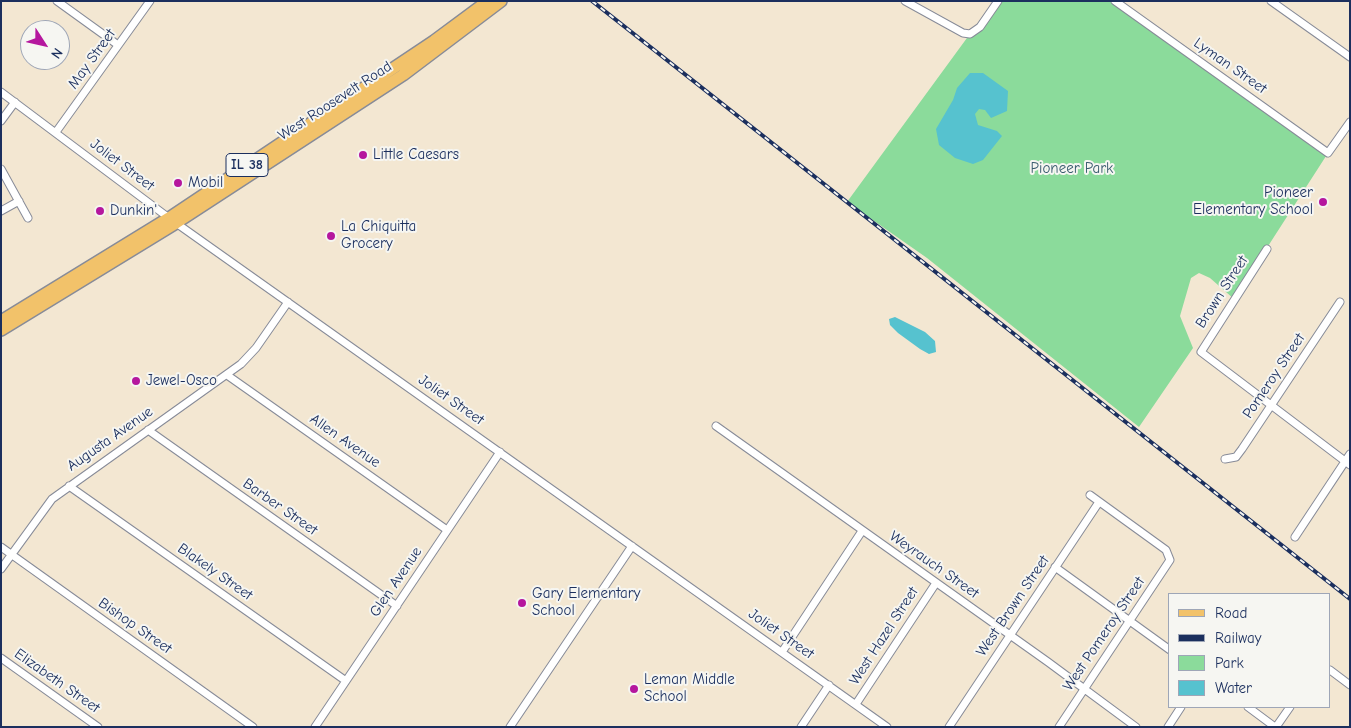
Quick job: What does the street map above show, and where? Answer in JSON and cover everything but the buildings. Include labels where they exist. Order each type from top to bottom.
[{"type":"main road","name":"West Roosevelt Road","points":[[1,321],[173,220],[423,49],[488,1]]},
{"type":"main road","name":"West Roosevelt Road","points":[[1,330],[409,70],[501,1]]},
{"type":"street","points":[[57,1],[118,45]]},
{"type":"street","name":"May Street","points":[[56,132],[150,1]]},
{"type":"street","points":[[905,1],[963,33],[970,34],[980,27],[998,1]]},
{"type":"street","name":"Lyman Street","points":[[1115,1],[1328,153],[1350,122]]},
{"type":"street","points":[[1271,1],[1350,57]]},
{"type":"street","name":"Joliet Street","points":[[1,92],[173,220],[887,727]]},
{"type":"street","points":[[1,121],[15,102]]},
{"type":"street","points":[[1,169],[28,218]]},
{"type":"street","points":[[1,212],[19,201]]},
{"type":"street","name":"Brown Street","points":[[1268,249],[1201,352],[1272,406]]},
{"type":"street","name":"Augusta Avenue","points":[[1,569],[43,508],[69,486],[227,375],[252,353],[288,302]]},
{"type":"street","name":"Pomeroy Street","points":[[1225,459],[1236,457],[1340,302]]},
{"type":"street","name":"Allen Avenue","points":[[227,375],[447,530]]},
{"type":"street","points":[[1272,406],[1347,463]]},
{"type":"street","name":"Weyrauch Street","points":[[716,426],[1136,727]]},
{"type":"street","name":"Barber Street","points":[[148,430],[397,606]]},
{"type":"street","name":"Glen Avenue","points":[[315,727],[500,452]]},
{"type":"street","points":[[1295,537],[1347,463],[1350,454]]},
{"type":"street","name":"Blakely Street","points":[[69,486],[346,681]]},
{"type":"street","points":[[1090,495],[1099,502]]},
{"type":"street","name":"West Pomeroy Street","points":[[1059,727],[1168,564],[1170,556],[1164,548],[1099,502]]},
{"type":"street","name":"West Brown Street","points":[[949,727],[1099,502]]},
{"type":"street","points":[[782,652],[862,531]]},
{"type":"street","points":[[510,727],[632,546]]},
{"type":"street","name":"Bishop Street","points":[[1,548],[253,727]]},
{"type":"street","points":[[1055,567],[1168,649]]},
{"type":"street","name":"West Hazel Street","points":[[856,704],[936,583]]},
{"type":"street","name":"Elizabeth Street","points":[[1,658],[98,727]]},
{"type":"street","points":[[1331,671],[1350,685]]},
{"type":"street","points":[[801,727],[829,685]]},
{"type":"street","points":[[1168,727],[1180,708]]},
{"type":"street","points":[[1249,708],[1276,727],[1289,708]]},
{"type":"green space","name":"Pioneer Park","points":[[994,1],[1115,1],[1328,153],[1234,299],[1210,278],[1199,273],[1191,278],[1180,316],[1193,348],[1139,427],[927,258],[847,202]]},
{"type":"water","points":[[970,73],[983,73],[1008,91],[1007,111],[991,118],[985,110],[979,109],[975,114],[978,125],[997,131],[1002,136],[983,160],[973,164],[955,158],[939,145],[936,129],[953,100],[957,88]]},
{"type":"water","points":[[895,317],[925,332],[935,341],[936,352],[929,354],[898,333],[890,325],[889,319]]},
{"type":"railway","points":[[592,1],[1350,599]]},
{"type":"place","name":"Little Caesars","points":[[363,155]]},
{"type":"place","name":"Mobil","points":[[178,183]]},
{"type":"place","name":"Pioneer Elementary School","points":[[1323,202]]},
{"type":"place","name":"Dunkin'","points":[[100,211]]},
{"type":"place","name":"La Chiquitta Grocery","points":[[331,236]]},
{"type":"place","name":"Jewel-Osco","points":[[136,381]]},
{"type":"place","name":"Gary Elementary School","points":[[522,603]]},
{"type":"place","name":"Leman Middle School","points":[[634,689]]}]
